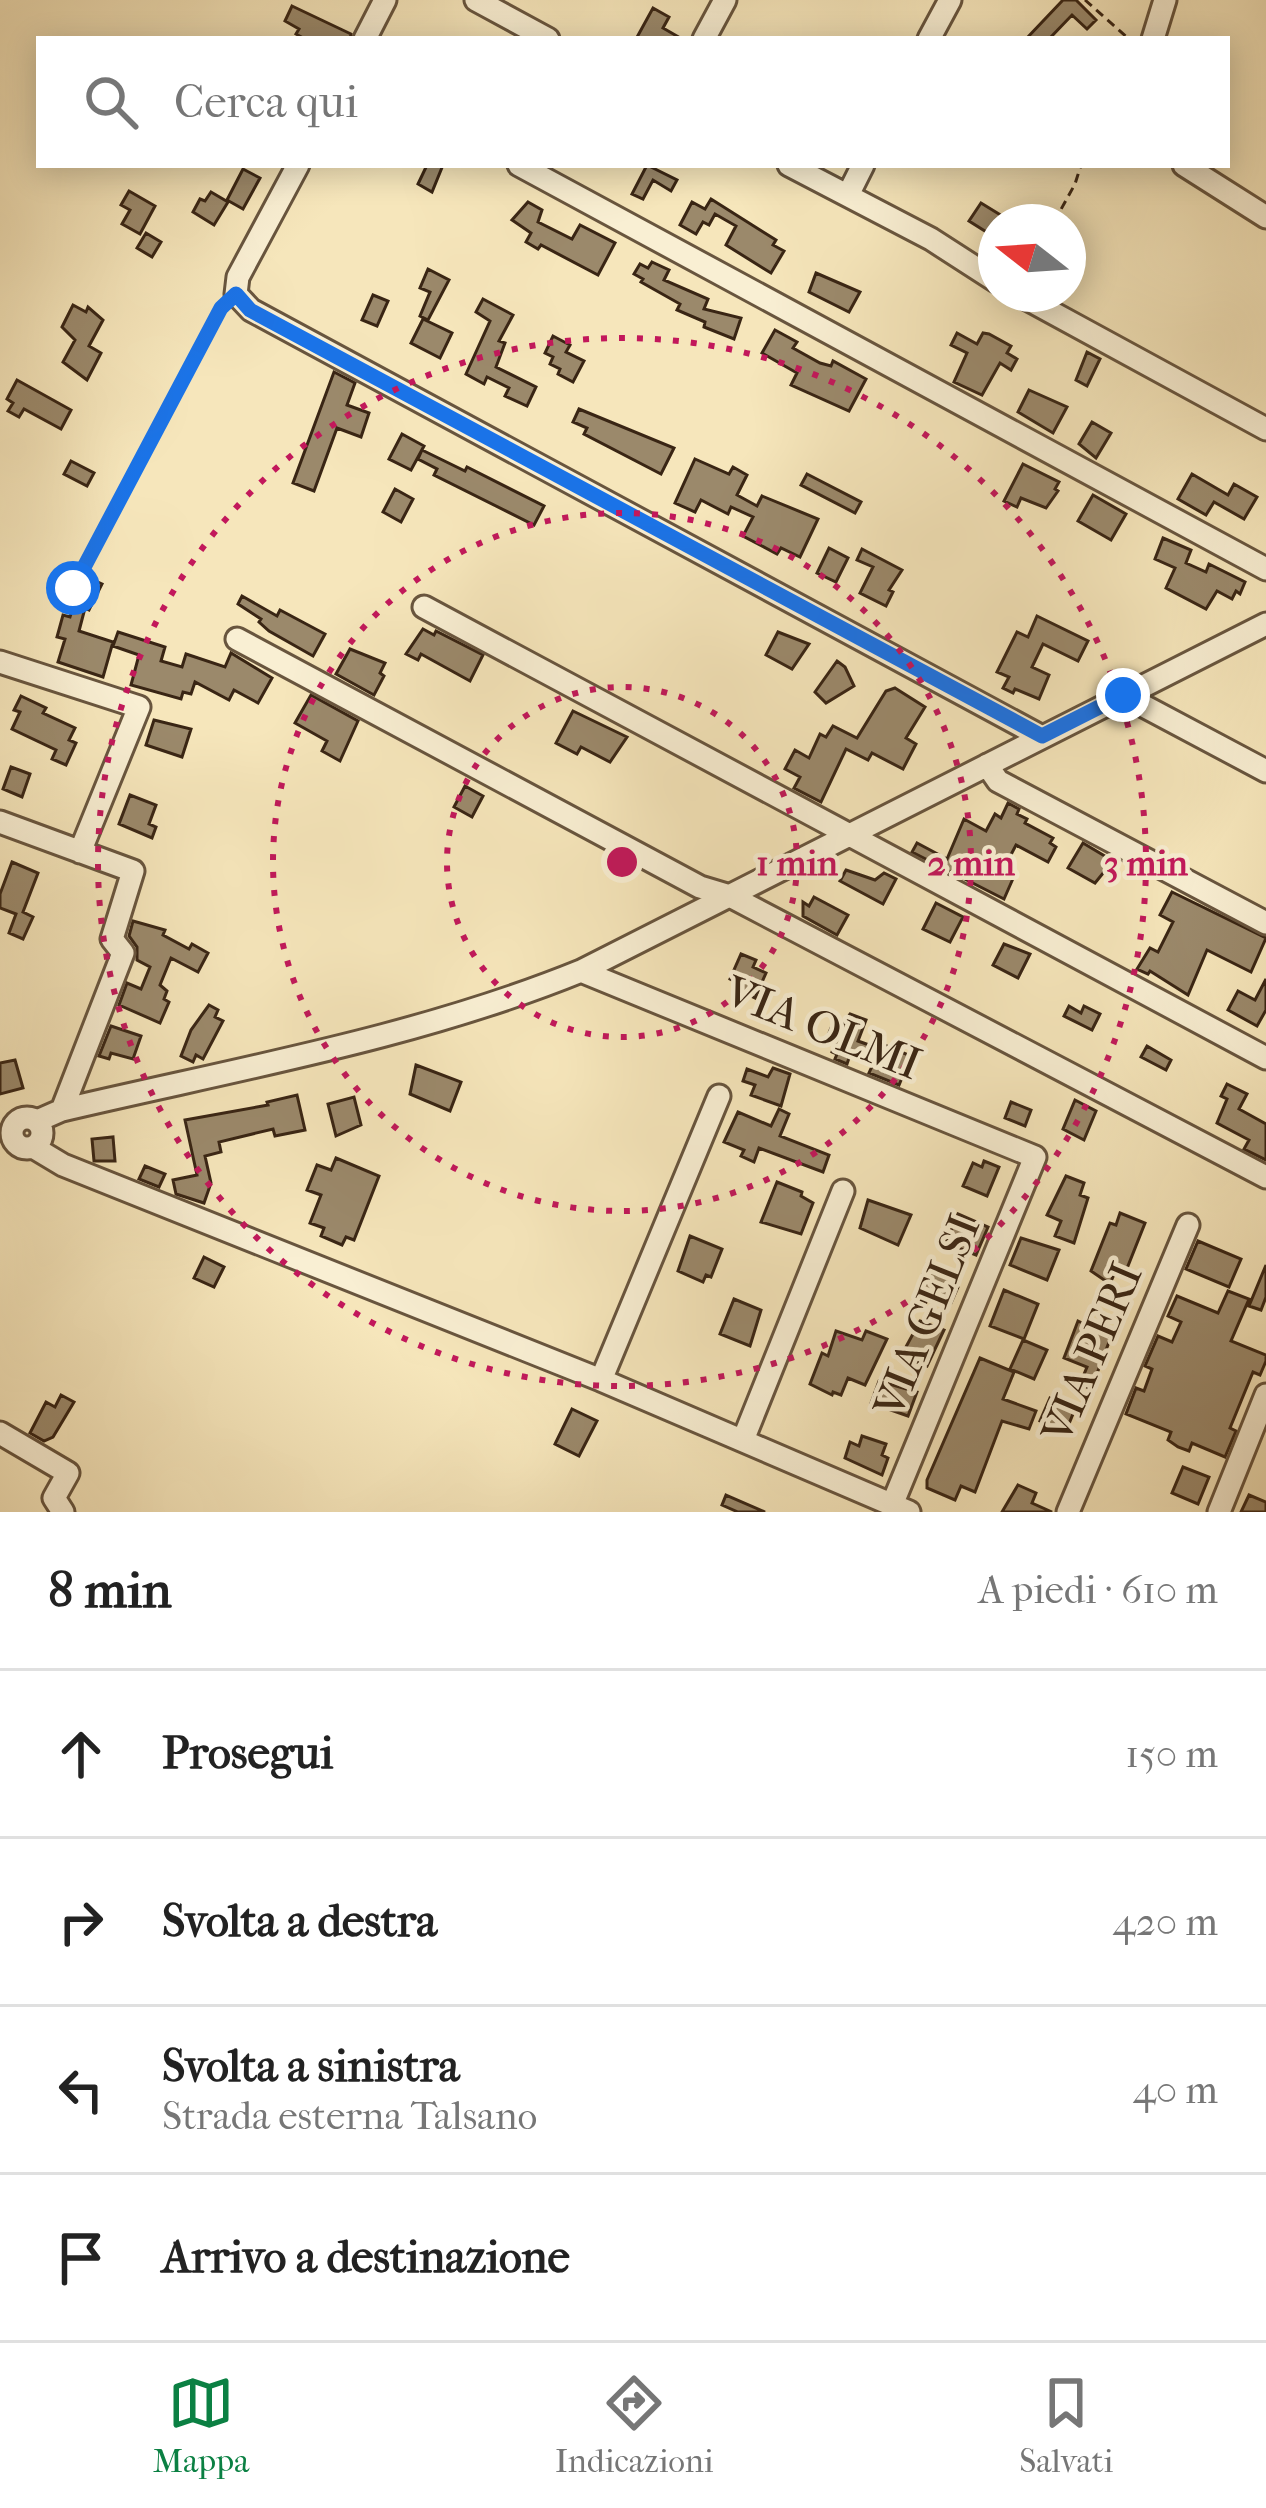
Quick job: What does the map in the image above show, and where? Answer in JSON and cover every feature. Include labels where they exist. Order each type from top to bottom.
[{"type":"street","points":[[367,36],[385,0]]},
{"type":"street","points":[[476,0],[542,36]]},
{"type":"street","points":[[706,36],[725,0]]},
{"type":"street","points":[[931,36],[950,0]]},
{"type":"street","points":[[1154,36],[1165,0]]},
{"type":"street","points":[[296,168],[238,277],[236,294],[250,310],[1042,736]]},
{"type":"street","points":[[524,168],[1266,569]]},
{"type":"street","points":[[795,168],[931,239],[978,269]]},
{"type":"street","points":[[848,194],[861,168]]},
{"type":"street","points":[[1189,168],[1266,217]]},
{"type":"street","points":[[1051,312],[1266,429]]},
{"type":"street","points":[[424,608],[1266,1058]]},
{"type":"street","points":[[900,1508],[601,1380],[63,1165],[33,1147],[20,1147],[6,1135],[21,1118],[37,1121],[62,1110],[418,1026],[518,997],[581,971],[1266,624]]},
{"type":"street","points":[[237,639],[700,886],[730,896],[1266,1177]]},
{"type":"street","points":[[0,662],[139,707],[80,852]]},
{"type":"street","points":[[1123,695],[1266,771]]},
{"type":"street","points":[[987,765],[998,781],[1266,923]]},
{"type":"street","points":[[0,822],[133,871],[112,939],[122,953],[62,1110]]},
{"type":"street","name":"VIA OLMI","points":[[581,971],[1036,1157]]},
{"type":"street","points":[[601,1380],[719,1096]]},
{"type":"street","points":[[33,1147],[42,1135],[37,1121]]},
{"type":"street","name":"VIA GELSI","points":[[900,1508],[1036,1157]]},
{"type":"street","points":[[742,1440],[843,1191]]},
{"type":"street","name":"VIA PERI","points":[[1068,1512],[1188,1225]]},
{"type":"street","points":[[1219,1512],[1266,1395]]},
{"type":"street","points":[[0,1433],[68,1473],[54,1498],[63,1512]]},
{"type":"street","points":[[840,1512],[852,1489]]},
{"type":"path","points":[[1085,0],[1126,36]]},
{"type":"path","points":[[1064,204],[1080,168]]},
{"type":"path","points":[[73,588],[221,308],[236,294]]},
{"type":"building","points":[[1063,0],[1076,0],[1096,20],[1087,29],[1072,15],[1052,36],[1029,36]]},
{"type":"building","points":[[292,6],[351,36],[300,36],[299,29],[285,21]]},
{"type":"building","points":[[653,8],[669,17],[663,28],[677,36],[638,36]]},
{"type":"building","points":[[426,168],[442,168],[432,192],[418,184]]},
{"type":"building","points":[[645,168],[677,180],[671,191],[653,180],[643,199],[632,194]]},
{"type":"building","points":[[243,169],[260,178],[243,209],[227,200]]},
{"type":"building","points":[[129,191],[155,206],[140,234],[122,224],[130,210],[121,205]]},
{"type":"building","points":[[211,192],[228,202],[214,225],[193,212]]},
{"type":"building","points":[[711,199],[776,240],[773,245],[784,251],[771,273],[726,245],[736,226],[715,214],[696,234],[680,225],[692,202],[705,209]]},
{"type":"building","points":[[528,202],[542,210],[538,222],[572,239],[580,225],[615,243],[598,275],[526,242],[531,233],[512,220]]},
{"type":"building","points":[[146,233],[161,242],[152,257],[137,248]]},
{"type":"building","points":[[652,262],[669,270],[664,280],[708,299],[704,309],[741,318],[734,339],[704,327],[705,322],[677,310],[680,304],[641,282],[634,274],[640,264],[648,268]]},
{"type":"building","points":[[428,269],[449,280],[428,320],[420,316],[430,292],[420,288]]},
{"type":"building","points":[[816,273],[860,292],[849,312],[809,292]]},
{"type":"building","points":[[373,295],[388,301],[377,326],[362,320]]},
{"type":"building","points":[[483,299],[513,315],[499,341],[505,343],[496,367],[536,387],[527,406],[505,396],[509,388],[487,377],[484,384],[466,374],[490,321],[476,312]]},
{"type":"building","points":[[73,305],[86,312],[88,307],[103,320],[89,346],[101,353],[87,380],[63,362],[75,340],[62,327]]},
{"type":"building","points":[[423,319],[452,333],[440,358],[411,343]]},
{"type":"building","points":[[775,330],[797,342],[793,348],[820,363],[831,366],[833,361],[866,379],[849,411],[791,385],[797,373],[762,353]]},
{"type":"building","points":[[957,333],[977,344],[983,333],[989,334],[1011,346],[1007,353],[1017,359],[1011,370],[1000,363],[982,395],[954,382],[967,353],[951,345]]},
{"type":"building","points":[[553,336],[570,345],[566,352],[584,361],[573,382],[558,374],[560,369],[550,364],[553,357],[545,353]]},
{"type":"building","points":[[1087,352],[1100,359],[1087,386],[1076,380]]},
{"type":"building","points":[[334,372],[355,383],[347,405],[369,413],[361,437],[337,428],[314,491],[293,483]]},
{"type":"building","points":[[17,380],[71,410],[61,429],[24,409],[19,417],[8,411],[13,403],[7,399]]},
{"type":"building","points":[[1029,390],[1067,407],[1053,433],[1018,412]]},
{"type":"building","points":[[579,409],[674,448],[661,474],[584,434],[587,428],[573,422]]},
{"type":"building","points":[[1092,422],[1111,433],[1096,458],[1079,444]]},
{"type":"building","points":[[402,434],[424,446],[411,470],[389,459]]},
{"type":"building","points":[[422,450],[544,506],[534,525],[434,475],[437,469],[418,459]]},
{"type":"building","points":[[695,459],[729,474],[733,467],[747,475],[737,495],[757,506],[762,496],[818,519],[800,557],[781,548],[777,554],[743,536],[753,517],[731,507],[728,514],[701,500],[695,512],[675,503]]},
{"type":"building","points":[[71,461],[94,473],[87,486],[64,474]]},
{"type":"building","points":[[1023,464],[1059,482],[1046,508],[1021,498],[1017,507],[1004,501]]},
{"type":"building","points":[[807,474],[861,502],[855,513],[801,485]]},
{"type":"building","points":[[1192,474],[1228,495],[1234,484],[1257,497],[1244,519],[1214,502],[1206,515],[1178,499]]},
{"type":"building","points":[[395,489],[413,499],[401,522],[383,512]]},
{"type":"building","points":[[1093,495],[1126,514],[1111,540],[1078,521]]},
{"type":"building","points":[[1163,538],[1191,550],[1186,563],[1206,572],[1209,564],[1245,582],[1240,594],[1236,591],[1232,599],[1217,591],[1206,609],[1166,588],[1175,568],[1155,559]]},
{"type":"building","points":[[829,548],[848,558],[836,582],[817,573]]},
{"type":"building","points":[[862,549],[902,570],[889,590],[893,592],[886,606],[860,593],[873,567],[857,560]]},
{"type":"building","points":[[91,579],[102,584],[89,610],[85,608],[79,631],[113,642],[103,677],[58,662],[65,639],[57,637],[63,615],[70,617],[74,604],[83,607],[77,604]]},
{"type":"building","points":[[242,596],[277,616],[280,610],[325,634],[313,656],[269,631],[261,619],[238,604]]},
{"type":"building","points":[[1037,616],[1088,641],[1078,661],[1043,644],[1032,667],[1049,675],[1039,699],[1003,688],[1009,677],[997,672],[1017,632],[1028,637]]},
{"type":"building","points":[[423,629],[483,655],[470,681],[421,654],[418,660],[406,654]]},
{"type":"building","points":[[118,632],[165,647],[161,661],[182,667],[186,654],[225,667],[231,653],[272,678],[258,703],[234,690],[229,700],[195,682],[191,694],[183,692],[181,699],[131,685],[139,655],[113,646]]},
{"type":"building","points":[[778,632],[809,644],[792,669],[766,655]]},
{"type":"building","points":[[350,649],[385,663],[374,695],[336,674]]},
{"type":"building","points":[[837,661],[854,686],[826,703],[815,692]]},
{"type":"building","points":[[895,688],[925,707],[906,738],[916,744],[903,769],[872,753],[868,760],[846,749],[821,802],[794,788],[800,777],[785,769],[795,750],[809,758],[820,734],[826,737],[833,726],[857,738],[886,691]]},
{"type":"building","points":[[311,695],[358,721],[340,761],[322,751],[327,741],[295,723]]},
{"type":"building","points":[[21,696],[75,728],[69,740],[76,743],[66,765],[52,759],[56,750],[12,729]]},
{"type":"building","points":[[573,711],[627,737],[610,762],[581,747],[577,754],[556,743]]},
{"type":"building","points":[[154,720],[191,729],[182,757],[146,745]]},
{"type":"building","points":[[11,767],[30,774],[22,797],[3,789]]},
{"type":"building","points":[[465,786],[483,796],[472,817],[454,807]]},
{"type":"building","points":[[130,795],[156,805],[149,824],[156,827],[152,838],[119,824]]},
{"type":"building","points":[[1008,803],[1019,809],[1017,814],[1027,819],[1025,823],[1053,838],[1050,843],[1056,847],[1048,862],[1016,845],[1004,868],[1015,874],[1004,899],[912,852],[917,843],[947,859],[964,819],[986,831],[995,814],[1001,818]]},
{"type":"building","points":[[1083,843],[1113,861],[1095,883],[1068,868]]},
{"type":"building","points":[[12,862],[38,873],[23,912],[33,917],[23,939],[9,933],[16,914],[0,908]]},
{"type":"building","points":[[846,870],[875,880],[884,873],[896,879],[883,904],[840,881]]},
{"type":"building","points":[[1172,892],[1266,938],[1251,972],[1207,950],[1188,995],[1150,971],[1137,969],[1150,948],[1158,952],[1173,922],[1160,915]]},
{"type":"building","points":[[814,897],[848,915],[837,935],[803,916],[803,902],[809,906]]},
{"type":"building","points":[[936,903],[963,917],[950,942],[923,929]]},
{"type":"building","points":[[133,921],[165,930],[163,935],[189,949],[192,944],[208,953],[198,972],[171,958],[160,985],[169,1002],[160,1023],[119,1005],[127,983],[141,989],[150,967],[137,960],[137,947],[129,936]]},
{"type":"building","points":[[1004,944],[1030,954],[1018,978],[993,965]]},
{"type":"building","points":[[741,954],[756,960],[753,967],[766,973],[755,998],[736,989],[738,983],[730,979]]},
{"type":"building","points":[[1266,979],[1266,1010],[1257,1026],[1228,1010],[1238,991],[1255,1000]]},
{"type":"building","points":[[209,1005],[223,1021],[203,1059],[196,1055],[193,1062],[181,1056],[191,1030]]},
{"type":"building","points":[[1069,1006],[1081,1013],[1084,1006],[1100,1014],[1092,1030],[1064,1016]]},
{"type":"building","points":[[850,1014],[866,1020],[858,1041],[880,1049],[882,1044],[911,1056],[899,1085],[869,1073],[873,1064],[850,1055],[847,1064],[835,1059],[835,1044],[826,1040],[833,1023],[842,1026]]},
{"type":"building","points":[[111,1026],[141,1036],[133,1059],[111,1053],[109,1059],[99,1056]]},
{"type":"building","points":[[1147,1046],[1171,1060],[1166,1070],[1141,1057]]},
{"type":"building","points":[[15,1060],[23,1088],[0,1094],[0,1063]]},
{"type":"building","points":[[416,1065],[461,1082],[450,1111],[410,1094]]},
{"type":"building","points":[[773,1068],[790,1074],[781,1106],[751,1095],[755,1085],[743,1081],[747,1069],[768,1077]]},
{"type":"building","points":[[1227,1084],[1247,1094],[1239,1109],[1266,1124],[1266,1160],[1244,1149],[1249,1140],[1217,1123],[1227,1099],[1221,1096]]},
{"type":"building","points":[[297,1095],[305,1130],[275,1136],[273,1129],[219,1142],[221,1152],[205,1156],[211,1183],[204,1203],[176,1194],[173,1180],[197,1175],[185,1120]]},
{"type":"building","points":[[354,1097],[361,1125],[336,1136],[328,1104]]},
{"type":"building","points":[[1075,1100],[1096,1111],[1084,1140],[1063,1129]]},
{"type":"building","points":[[1011,1102],[1031,1110],[1025,1126],[1005,1118]]},
{"type":"building","points":[[779,1109],[789,1114],[780,1136],[829,1155],[823,1172],[759,1148],[754,1162],[741,1156],[744,1150],[724,1142],[738,1112],[771,1126]]},
{"type":"building","points":[[113,1137],[115,1161],[94,1161],[92,1139]]},
{"type":"building","points":[[336,1158],[379,1176],[354,1240],[346,1237],[342,1245],[321,1236],[324,1228],[310,1223],[321,1195],[307,1190],[317,1165],[331,1170]]},
{"type":"building","points":[[984,1161],[999,1167],[987,1196],[963,1186],[973,1163],[982,1167]]},
{"type":"building","points":[[145,1166],[165,1174],[159,1187],[139,1179]]},
{"type":"building","points":[[1066,1176],[1084,1183],[1080,1195],[1088,1198],[1074,1243],[1055,1236],[1061,1221],[1047,1215]]},
{"type":"building","points":[[777,1182],[802,1192],[813,1203],[801,1234],[761,1222]]},
{"type":"building","points":[[868,1200],[911,1215],[898,1245],[860,1228]]},
{"type":"building","points":[[1120,1213],[1145,1223],[1124,1276],[1115,1272],[1110,1284],[1091,1271],[1110,1223],[1116,1225]]},
{"type":"building","points":[[958,1214],[988,1227],[976,1255],[946,1243]]},
{"type":"building","points":[[690,1236],[722,1249],[711,1277],[706,1275],[703,1282],[678,1271]]},
{"type":"building","points":[[1021,1238],[1059,1250],[1047,1280],[1010,1265]]},
{"type":"building","points":[[1198,1241],[1241,1259],[1229,1287],[1186,1269]]},
{"type":"building","points":[[204,1257],[224,1267],[214,1287],[194,1278]]},
{"type":"building","points":[[927,1264],[952,1274],[948,1283],[958,1287],[951,1303],[935,1297],[926,1302],[914,1298]]},
{"type":"building","points":[[1266,1265],[1266,1297],[1261,1310],[1249,1306]]},
{"type":"building","points":[[1004,1290],[1038,1304],[1024,1339],[990,1326]]},
{"type":"building","points":[[1228,1291],[1249,1299],[1231,1341],[1266,1355],[1266,1361],[1260,1375],[1253,1372],[1230,1428],[1236,1431],[1225,1457],[1192,1443],[1189,1451],[1178,1447],[1168,1440],[1171,1432],[1126,1414],[1136,1388],[1144,1391],[1152,1369],[1145,1366],[1158,1336],[1172,1342],[1181,1322],[1168,1316],[1177,1296],[1218,1313]]},
{"type":"building","points":[[734,1299],[761,1310],[750,1346],[720,1334]]},
{"type":"building","points":[[920,1321],[944,1330],[927,1366],[901,1356]]},
{"type":"building","points":[[1078,1321],[1111,1337],[1091,1389],[1080,1384],[1087,1367],[1064,1358]]},
{"type":"building","points":[[836,1331],[862,1340],[866,1331],[887,1339],[865,1385],[848,1378],[841,1395],[810,1384],[822,1353],[828,1356]]},
{"type":"building","points":[[1023,1340],[1047,1350],[1034,1379],[1010,1369]]},
{"type":"building","points":[[980,1358],[1014,1372],[1003,1399],[1036,1411],[1029,1429],[1002,1421],[975,1492],[961,1486],[955,1500],[927,1488],[927,1480]]},
{"type":"building","points":[[879,1381],[917,1392],[908,1416],[871,1403]]},
{"type":"building","points":[[61,1395],[74,1402],[53,1437],[44,1441],[30,1433],[46,1402],[55,1407]]},
{"type":"building","points":[[1050,1398],[1075,1409],[1066,1431],[1040,1421]]},
{"type":"building","points":[[572,1409],[597,1421],[579,1456],[555,1444]]},
{"type":"building","points":[[862,1436],[886,1444],[882,1455],[888,1458],[882,1475],[845,1458],[850,1442],[859,1446]]},
{"type":"building","points":[[1183,1467],[1209,1477],[1198,1504],[1172,1493]]},
{"type":"building","points":[[1018,1485],[1036,1493],[1032,1503],[1052,1512],[1002,1512]]},
{"type":"building","points":[[726,1495],[765,1512],[738,1512],[722,1505]]},
{"type":"building","points":[[1249,1495],[1266,1502],[1266,1512],[1241,1512]]},
{"type":"route","points":[[73,588],[221,308],[236,294],[250,310],[1042,736],[1123,695]]}]
